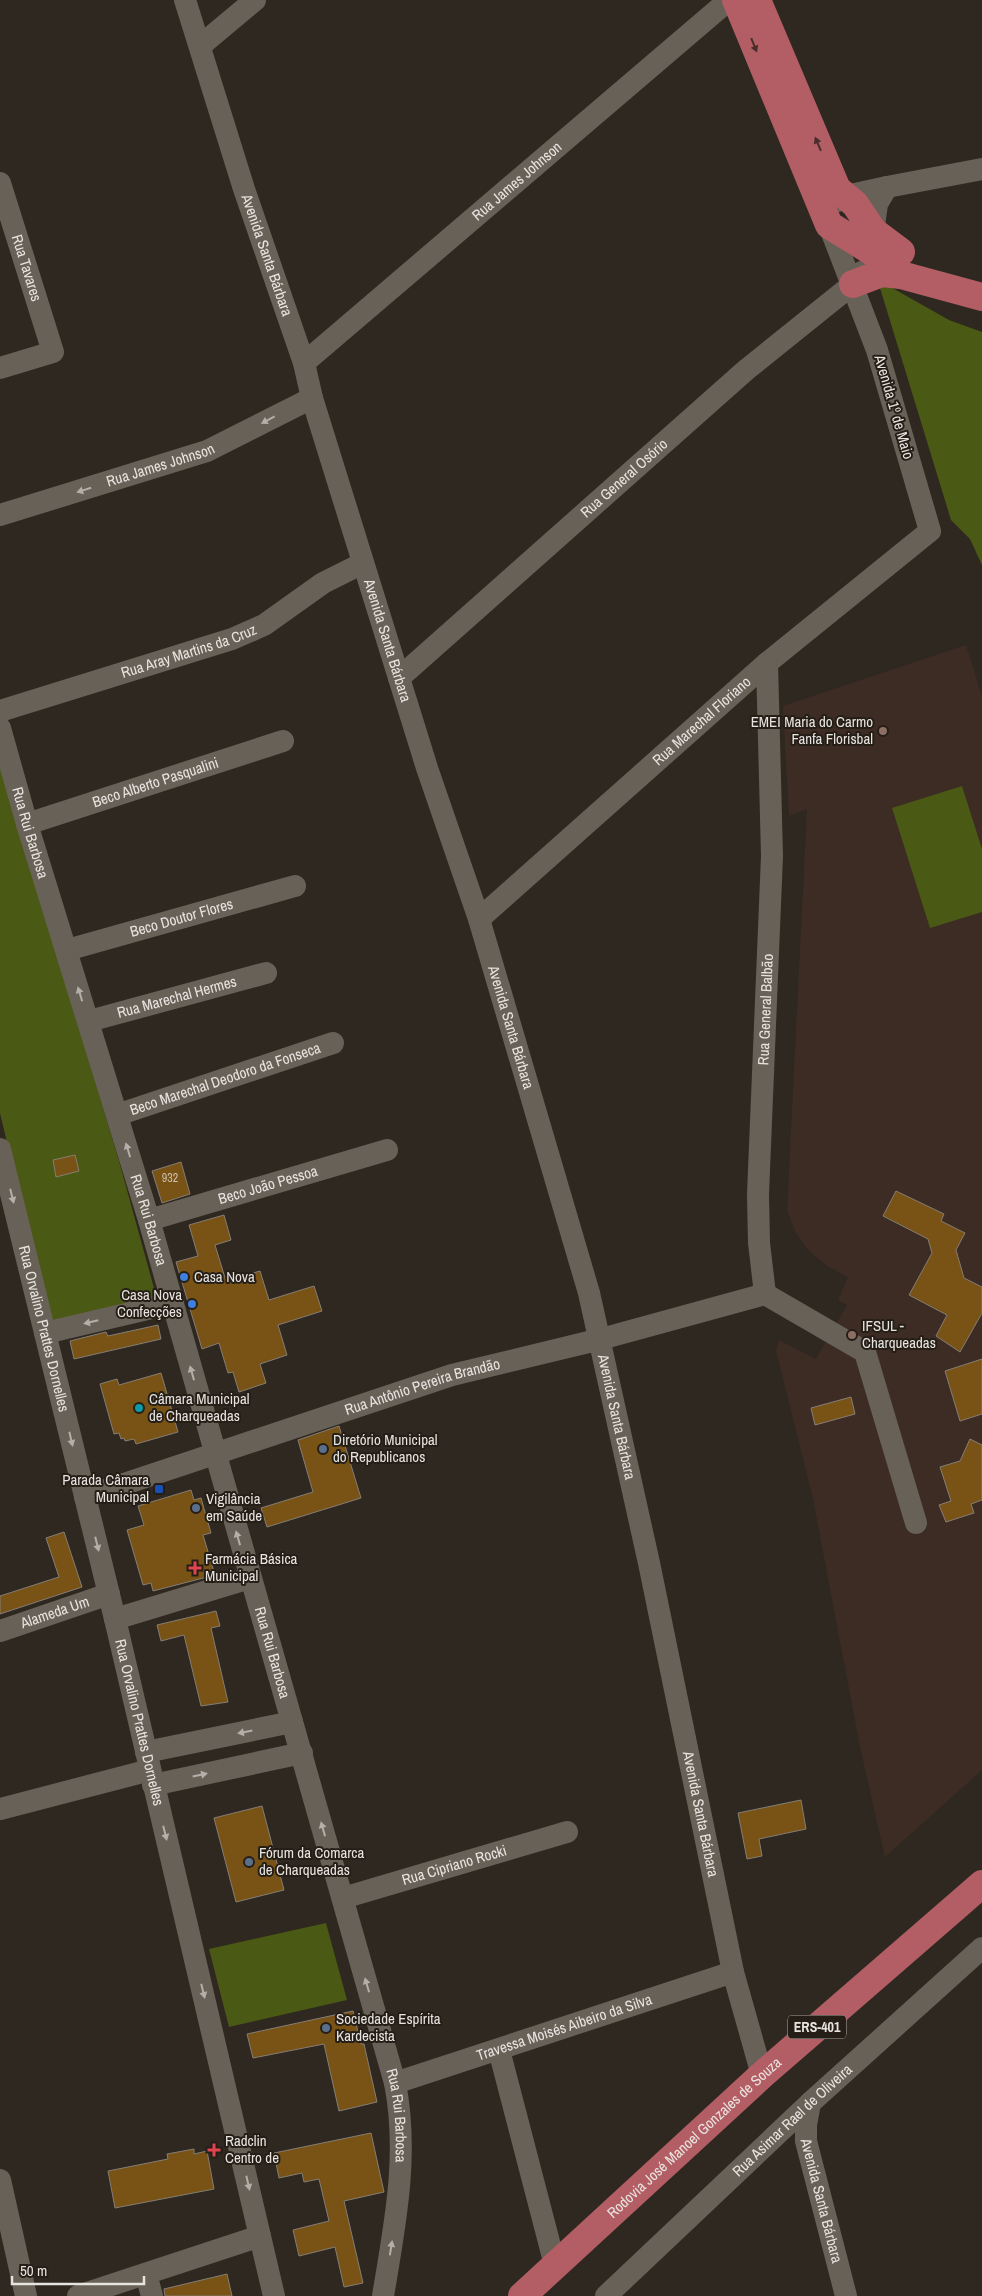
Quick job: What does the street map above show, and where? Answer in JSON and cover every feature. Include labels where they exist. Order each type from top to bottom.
[{"type":"main road","name":"Avenida 1º de Maio","points":[[736,0],[827,222]]},
{"type":"main road","points":[[757,0],[837,189],[864,214],[872,241],[901,275]]},
{"type":"main road","points":[[827,222],[897,250],[972,294]]},
{"type":"main road","points":[[853,284],[882,273],[901,275],[972,294]]},
{"type":"main road","name":"Rodovia José Manoel Gonzales de Souza","points":[[522,2296],[762,2074],[982,1884]]},
{"type":"street","name":"Avenida Santa Bárbara","points":[[185,0],[244,189],[304,363],[312,398],[427,768],[480,919],[589,1293],[601,1340],[700,1803],[733,1972],[762,2074]]},
{"type":"street","points":[[200,46],[255,0]]},
{"type":"street","name":"Rua James Johnson","points":[[304,363],[729,0]]},
{"type":"street","points":[[827,222],[836,201],[846,196],[982,169]]},
{"type":"street","name":"Rua Tavares","points":[[0,183],[53,352],[0,368]]},
{"type":"street","points":[[853,284],[861,275],[872,241],[877,204],[887,187]]},
{"type":"street","name":"Avenida 1º de Maio","points":[[827,222],[853,284],[885,373],[930,531]]},
{"type":"street","name":"Rua General Osório","points":[[399,678],[746,370],[853,284]]},
{"type":"street","name":"Rua James Johnson","points":[[0,515],[206,451],[312,398]]},
{"type":"street","name":"Rua Marechal Floriano","points":[[480,919],[767,663],[930,531]]},
{"type":"street","name":"Rua Aray Martins da Cruz","points":[[0,711],[232,639],[264,625],[324,583],[363,563]]},
{"type":"street","name":"Rua General Balbão","points":[[765,1294],[758,1243],[758,1194],[772,856],[767,663]]},
{"type":"street","name":"Rua Rui Barbosa","points":[[0,728],[27,824],[150,1220],[250,1578],[302,1753],[395,2083],[399,2106],[402,2152],[398,2202],[383,2296]]},
{"type":"street","name":"Beco Alberto Pasqualini","points":[[27,824],[283,741]]},
{"type":"street","name":"Beco Doutor Flores","points":[[67,950],[295,886]]},
{"type":"street","name":"Rua Marechal Hermes","points":[[89,1021],[266,973]]},
{"type":"street","name":"Beco Marechal Deodoro da Fonseca","points":[[117,1115],[333,1043]]},
{"type":"street","name":"Rua Orvalino Prattes Dornelles","points":[[0,1149],[115,1619],[274,2296]]},
{"type":"street","name":"Beco João Pessoa","points":[[150,1220],[387,1150]]},
{"type":"street","points":[[765,1294],[865,1352],[916,1523]]},
{"type":"street","name":"Rua Antônio Pereira Brandão","points":[[85,1497],[452,1375],[601,1340],[765,1294]]},
{"type":"street","points":[[46,1332],[173,1303]]},
{"type":"street","points":[[115,1619],[250,1578]]},
{"type":"street","name":"Alameda Um","points":[[0,1631],[109,1594]]},
{"type":"street","points":[[0,1809],[150,1769],[292,1722]]},
{"type":"street","points":[[150,1769],[302,1753]]},
{"type":"street","name":"Rua Cipriano Rocki","points":[[343,1898],[567,1832]]},
{"type":"street","name":"Rua Asimar Rael de Oliveira","points":[[606,2296],[810,2103],[982,1948]]},
{"type":"street","name":"Travessa Moisés Aibeiro da Silva","points":[[395,2083],[733,1972]]},
{"type":"street","points":[[500,2050],[555,2265]]},
{"type":"street","name":"Avenida Santa Bárbara","points":[[810,2103],[806,2125],[806,2141],[846,2296]]},
{"type":"street","points":[[0,2180],[26,2296]]},
{"type":"street","points":[[78,2296],[260,2236]]},
{"type":"street","points":[[146,2274],[152,2296]]},
{"type":"shaded area","points":[[966,645],[982,697],[982,1770],[885,1857],[860,1747],[813,1499],[776,1351],[779,1340],[816,1359],[847,1305],[838,1300],[848,1277],[827,1266],[807,1249],[795,1231],[787,1211],[807,809],[789,816],[783,706]]},
{"type":"green space","points":[[887,285],[949,320],[982,332],[982,565],[970,539],[951,520],[880,288]]},
{"type":"green space","points":[[0,766],[119,1161],[157,1299],[51,1327],[0,1113]]},
{"type":"green space","points":[[962,786],[982,849],[982,912],[930,928],[892,808]]},
{"type":"green space","points":[[326,1923],[347,2000],[229,2027],[209,1949]]},
{"type":"building","points":[[75,1155],[79,1171],[56,1177],[53,1160]]},
{"type":"building","points":[[181,1162],[190,1194],[162,1203],[152,1171]]},
{"type":"building","points":[[896,1191],[944,1214],[941,1221],[965,1233],[956,1250],[964,1278],[982,1287],[982,1313],[960,1352],[936,1336],[947,1315],[909,1295],[932,1253],[928,1239],[883,1216]]},
{"type":"building","points":[[224,1215],[231,1240],[215,1245],[226,1281],[260,1271],[269,1300],[314,1286],[322,1311],[278,1325],[287,1355],[260,1364],[266,1383],[239,1392],[233,1372],[228,1373],[219,1343],[202,1349],[176,1262],[198,1256],[189,1225]]},
{"type":"building","points":[[158,1325],[161,1339],[74,1359],[70,1341],[106,1332],[108,1336]]},
{"type":"building","points":[[982,1359],[982,1414],[960,1421],[945,1371]]},
{"type":"building","name":"Câmara Municipal de Charqueadas","points":[[161,1373],[178,1432],[136,1444],[134,1439],[125,1441],[124,1438],[121,1439],[119,1433],[114,1434],[100,1384],[117,1379],[119,1385]]},
{"type":"building","points":[[851,1397],[855,1414],[815,1425],[811,1408]]},
{"type":"building","points":[[339,1426],[361,1498],[267,1527],[261,1508],[313,1492],[298,1440]]},
{"type":"building","points":[[970,1439],[982,1445],[982,1500],[971,1504],[974,1513],[946,1522],[939,1505],[951,1501],[940,1467],[960,1461]]},
{"type":"building","points":[[191,1490],[194,1500],[201,1498],[211,1533],[203,1535],[215,1575],[153,1591],[151,1583],[143,1585],[127,1530],[144,1525],[138,1506]]},
{"type":"building","points":[[64,1532],[82,1587],[0,1614],[0,1596],[59,1577],[46,1538]]},
{"type":"building","points":[[216,1611],[220,1626],[211,1628],[228,1702],[201,1706],[184,1635],[161,1641],[157,1625]]},
{"type":"building","points":[[801,1800],[806,1829],[759,1839],[762,1856],[747,1859],[738,1813]]},
{"type":"building","points":[[262,1806],[284,1890],[236,1902],[214,1818]]},
{"type":"building","points":[[353,2011],[361,2044],[364,2044],[377,2102],[339,2111],[324,2044],[253,2058],[247,2034]]},
{"type":"building","points":[[371,2133],[384,2192],[344,2201],[363,2283],[344,2287],[335,2247],[299,2256],[293,2230],[329,2221],[319,2179],[304,2182],[302,2173],[279,2178],[274,2153]]},
{"type":"building","points":[[194,2149],[194,2154],[207,2151],[214,2189],[115,2208],[108,2171],[168,2159],[167,2154]]},
{"type":"building","points":[[227,2274],[232,2296],[165,2296],[164,2289]]},
{"type":"place","name":"EMEI Maria do Carmo Fanfa Florisbal","points":[[883,731]]},
{"type":"place","name":"Casa Nova","points":[[184,1277]]},
{"type":"place","name":"Casa Nova Confecções","points":[[192,1304]]},
{"type":"place","name":"IFSUL - Charqueadas","points":[[852,1335]]},
{"type":"place","name":"Câmara Municipal de Charqueadas","points":[[139,1408]]},
{"type":"place","name":"Diretório Municipal do Republicanos","points":[[323,1449]]},
{"type":"place","name":"Parada Câmara Municipal","points":[[159,1489]]},
{"type":"place","name":"Vigilância em Saúde","points":[[196,1508]]},
{"type":"place","name":"Farmácia Básica Municipal","points":[[195,1568]]},
{"type":"place","name":"Fórum da Comarca de Charqueadas","points":[[249,1862]]},
{"type":"place","name":"Sociedade Espírita Kardecista","points":[[326,2028]]},
{"type":"place","name":"Radclin Centro de","points":[[214,2150]]}]
